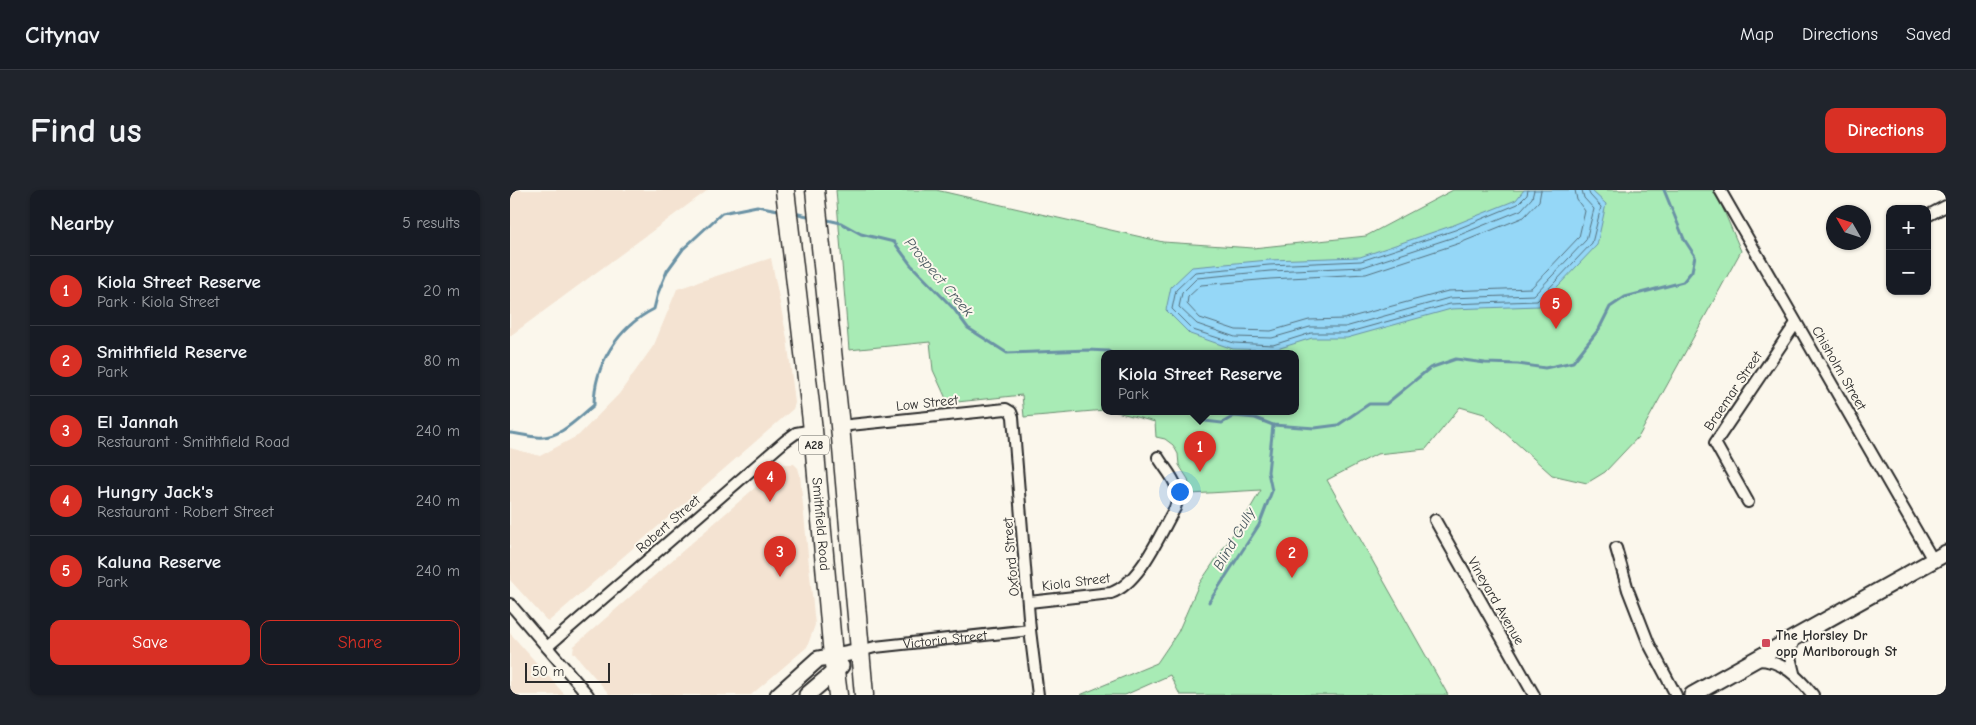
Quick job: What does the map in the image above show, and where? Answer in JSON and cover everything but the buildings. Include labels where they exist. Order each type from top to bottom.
[{"type":"highway","name":"Smithfield Road","points":[[785,190],[792,234],[813,430],[838,695]]},
{"type":"highway","name":"Smithfield Road","points":[[815,190],[840,426],[864,695]]},
{"type":"main road","points":[[1692,695],[1940,557]]},
{"type":"main road","name":"Victoria Street","points":[[806,695],[834,663],[860,651]]},
{"type":"main road","name":"Victoria Street","points":[[778,695],[818,659],[834,663]]},
{"type":"street","name":"Chisholm Street","points":[[1720,190],[1796,322],[1940,557]]},
{"type":"street","points":[[1931,214],[1946,206]]},
{"type":"street","name":"Braemar Street","points":[[1748,502],[1715,443],[1796,322]]},
{"type":"street","name":"Low Street","points":[[840,426],[1006,410],[1011,412],[1013,417]]},
{"type":"street","name":"Oxford Street","points":[[1013,417],[1030,630],[1038,695]]},
{"type":"street","name":"Robert Street","points":[[547,647],[785,441],[796,433],[813,430]]},
{"type":"street","name":"Kiola Street","points":[[1028,602],[1111,593],[1121,589],[1134,577],[1175,508],[1178,498],[1176,484],[1158,457]]},
{"type":"street","name":"Vineyard Avenue","points":[[1434,520],[1534,695]]},
{"type":"street","points":[[1616,548],[1628,590],[1649,644],[1676,695]]},
{"type":"street","points":[[510,604],[588,695]]},
{"type":"street","name":"Victoria Street","points":[[860,651],[875,647],[1030,630]]},
{"type":"street","points":[[1794,673],[1790,654],[1796,637]]},
{"type":"street","points":[[1755,660],[1767,660],[1794,673],[1813,695]]},
{"type":"shaded area","points":[[510,190],[708,190],[510,336]]},
{"type":"shaded area","points":[[771,258],[787,338],[795,403],[793,409],[548,622],[510,580],[510,448],[540,456],[579,435],[619,394],[654,345],[677,289]]},
{"type":"shaded area","points":[[782,464],[794,464],[798,468],[800,475],[815,625],[807,647],[751,695],[610,695],[573,652],[574,646]]},
{"type":"shaded area","points":[[510,633],[565,695],[510,695]]},
{"type":"green space","points":[[836,190],[936,190],[1163,242],[1253,248],[1366,236],[1453,190],[1715,190],[1741,251],[1639,436],[1605,472],[1587,483],[1552,475],[1484,414],[1460,407],[1426,449],[1377,454],[1327,480],[1448,695],[1180,695],[1170,675],[1125,695],[1080,695],[1157,663],[1178,632],[1199,584],[1261,490],[1191,494],[1188,479],[1179,465],[1178,454],[1173,445],[1165,439],[1156,437],[1155,422],[1128,415],[1299,415],[1299,350],[1101,350],[1101,410],[1024,417],[1022,395],[948,403],[933,370],[930,342],[849,350]]},
{"type":"water","points":[[1524,190],[1591,190],[1606,204],[1597,245],[1539,306],[1451,309],[1347,338],[1312,338],[1274,350],[1233,349],[1190,334],[1166,310],[1171,287],[1192,267],[1269,260],[1360,257],[1454,225],[1516,200]]},
{"type":"waterway","name":"Prospect Creek","points":[[1198,415],[1205,421],[1222,423],[1234,416],[1255,418],[1273,425],[1315,428],[1338,425],[1369,404],[1386,404],[1430,368],[1456,359],[1545,368],[1573,362],[1599,329],[1610,307],[1625,297],[1683,282],[1692,271],[1695,256],[1684,239],[1664,190]]},
{"type":"waterway","name":"Prospect Creek","points":[[510,433],[537,437],[553,435],[568,427],[594,405],[598,376],[610,349],[629,326],[654,309],[667,271],[683,249],[722,213],[757,206],[783,211]]},
{"type":"waterway","name":"Prospect Creek","points":[[794,213],[812,217]]},
{"type":"waterway","name":"Prospect Creek","points":[[823,219],[841,223],[861,234],[894,242],[911,265],[954,309],[968,328],[1007,353],[1101,351]]},
{"type":"waterway","name":"Blind Gully","points":[[1209,602],[1259,525],[1272,491],[1268,472],[1273,425]]},
{"type":"place","name":"Kaluna Reserve","points":[[1556,329]]},
{"type":"place","name":"Kiola Street Reserve","points":[[1200,472]]},
{"type":"place","name":"Hungry Jack's","points":[[770,502]]},
{"type":"place","name":"El Jannah","points":[[780,577]]},
{"type":"place","name":"Smithfield Reserve","points":[[1292,578]]},
{"type":"place","name":"The Horsley Dr opp Marlborough St","points":[[1766,643]]}]
